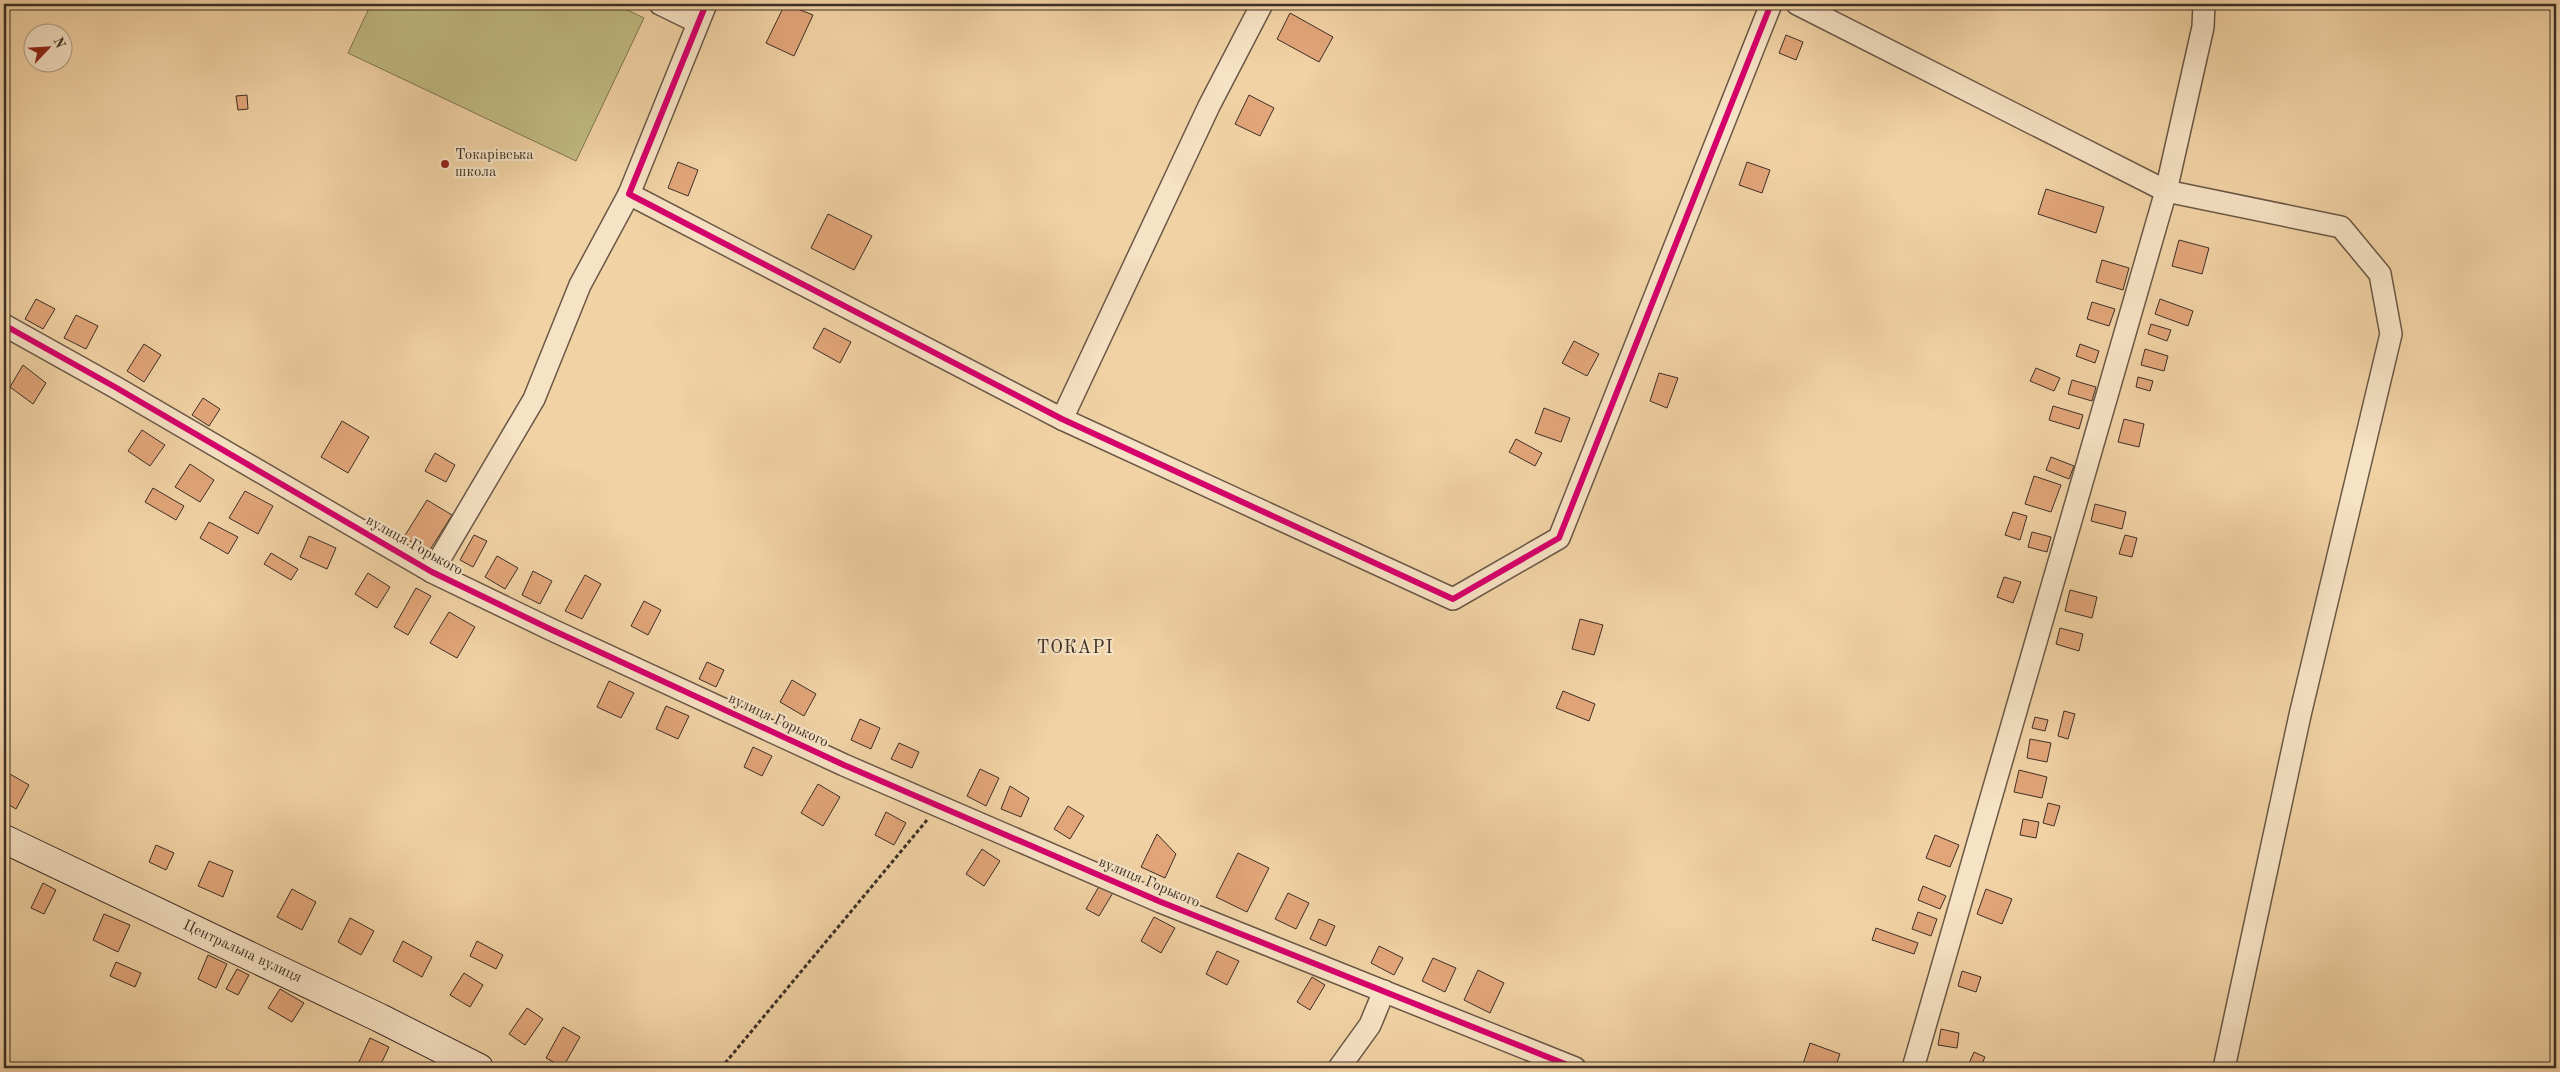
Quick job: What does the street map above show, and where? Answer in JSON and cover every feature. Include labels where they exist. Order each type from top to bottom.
[{"type":"street","points":[[432,572],[534,399],[580,285],[629,194],[702,13],[660,4]]},
{"type":"street","points":[[1062,419],[1209,106],[1262,4]]},
{"type":"street","points":[[629,194],[1062,419],[1453,599],[1559,538],[1771,4]]},
{"type":"street","points":[[1797,4],[2166,192],[2341,227],[2380,274],[2390,334],[2300,715],[2224,1068]]},
{"type":"street","points":[[1914,1068],[2166,192],[2202,27],[2204,4]]},
{"type":"street","name":"вулиця Горького","points":[[4,325],[432,572],[558,633],[938,806],[1161,902],[1575,1068]]},
{"type":"street","name":"Центральна вулиця","points":[[4,839],[371,1014],[479,1068]]},
{"type":"street","points":[[1339,1068],[1370,1025],[1384,991]]},
{"type":"path","points":[[721,1068],[938,806]]},
{"type":"shaded area","points":[[371,4],[615,4],[644,18],[576,161],[348,53]]},
{"type":"building","points":[[785,4],[813,15],[794,56],[766,43]]},
{"type":"building","points":[[1290,13],[1333,37],[1319,62],[1277,39]]},
{"type":"building","points":[[1786,35],[1803,42],[1796,60],[1779,53]]},
{"type":"building","points":[[247,95],[248,109],[238,110],[236,96]]},
{"type":"building","points":[[1249,95],[1274,108],[1260,136],[1235,124]]},
{"type":"building","points":[[678,162],[698,170],[688,196],[668,188]]},
{"type":"building","points":[[1747,162],[1770,170],[1762,193],[1739,185]]},
{"type":"building","points":[[2046,189],[2104,207],[2096,233],[2038,214]]},
{"type":"building","points":[[828,214],[872,236],[854,270],[811,248]]},
{"type":"building","points":[[2179,240],[2209,248],[2202,274],[2172,266]]},
{"type":"building","points":[[2102,260],[2129,268],[2123,290],[2096,282]]},
{"type":"building","points":[[36,299],[55,309],[43,329],[25,319]]},
{"type":"building","points":[[2160,299],[2193,311],[2188,326],[2155,314]]},
{"type":"building","points":[[2092,302],[2115,309],[2109,326],[2087,319]]},
{"type":"building","points":[[76,315],[98,326],[86,349],[64,338]]},
{"type":"building","points":[[2151,324],[2171,330],[2167,341],[2148,334]]},
{"type":"building","points":[[824,328],[851,342],[840,363],[813,348]]},
{"type":"building","points":[[1574,341],[1599,354],[1587,376],[1562,363]]},
{"type":"building","points":[[144,344],[161,355],[144,382],[127,371]]},
{"type":"building","points":[[2080,344],[2099,351],[2095,363],[2076,356]]},
{"type":"building","points":[[2145,349],[2168,356],[2164,371],[2141,365]]},
{"type":"building","points":[[23,365],[46,383],[33,404],[10,387]]},
{"type":"building","points":[[2036,368],[2060,378],[2054,391],[2030,381]]},
{"type":"building","points":[[1659,373],[1678,378],[1667,408],[1650,401]]},
{"type":"building","points":[[2138,377],[2153,381],[2150,391],[2136,387]]},
{"type":"building","points":[[2072,380],[2096,387],[2092,401],[2068,394]]},
{"type":"building","points":[[203,398],[220,409],[209,426],[192,415]]},
{"type":"building","points":[[2053,406],[2083,415],[2079,429],[2049,420]]},
{"type":"building","points":[[1544,408],[1570,418],[1561,442],[1535,433]]},
{"type":"building","points":[[2124,419],[2144,424],[2139,447],[2118,442]]},
{"type":"building","points":[[342,421],[369,437],[348,473],[321,457]]},
{"type":"building","points":[[142,430],[165,445],[150,466],[128,451]]},
{"type":"building","points":[[1516,439],[1542,453],[1535,466],[1509,452]]},
{"type":"building","points":[[435,453],[455,465],[446,482],[425,471]]},
{"type":"building","points":[[2051,457],[2074,466],[2069,479],[2046,470]]},
{"type":"building","points":[[190,464],[214,480],[200,502],[175,487]]},
{"type":"building","points":[[2034,476],[2061,485],[2051,512],[2025,504]]},
{"type":"building","points":[[153,488],[184,506],[176,520],[145,502]]},
{"type":"building","points":[[245,491],[273,506],[258,534],[229,518]]},
{"type":"building","points":[[427,500],[452,515],[428,553],[404,537]]},
{"type":"building","points":[[2095,504],[2126,512],[2122,529],[2091,521]]},
{"type":"building","points":[[2013,512],[2027,516],[2020,540],[2005,535]]},
{"type":"building","points":[[209,522],[238,537],[228,554],[200,538]]},
{"type":"building","points":[[2032,532],[2051,537],[2047,552],[2028,547]]},
{"type":"building","points":[[474,535],[487,541],[473,567],[460,560]]},
{"type":"building","points":[[2125,535],[2137,538],[2132,557],[2119,554]]},
{"type":"building","points":[[309,536],[336,548],[327,569],[300,557]]},
{"type":"building","points":[[271,553],[298,569],[291,580],[264,564]]},
{"type":"building","points":[[497,556],[518,568],[505,589],[485,577]]},
{"type":"building","points":[[533,571],[552,581],[540,604],[522,595]]},
{"type":"building","points":[[368,573],[390,587],[377,608],[355,594]]},
{"type":"building","points":[[585,575],[601,584],[582,619],[565,611]]},
{"type":"building","points":[[2004,577],[2021,582],[2013,603],[1997,597]]},
{"type":"building","points":[[416,588],[431,596],[408,635],[394,627]]},
{"type":"building","points":[[2070,590],[2097,597],[2092,618],[2065,611]]},
{"type":"building","points":[[644,601],[661,610],[648,635],[631,626]]},
{"type":"building","points":[[449,612],[475,627],[457,658],[430,643]]},
{"type":"building","points":[[1580,619],[1603,625],[1594,655],[1572,649]]},
{"type":"building","points":[[2060,628],[2083,634],[2079,651],[2056,644]]},
{"type":"building","points":[[707,662],[724,670],[716,687],[699,679]]},
{"type":"building","points":[[792,680],[816,694],[804,716],[780,702]]},
{"type":"building","points":[[609,681],[634,693],[621,718],[597,707]]},
{"type":"building","points":[[1563,691],[1595,704],[1589,721],[1556,708]]},
{"type":"building","points":[[666,706],[689,716],[678,739],[656,729]]},
{"type":"building","points":[[2064,711],[2075,714],[2068,739],[2058,736]]},
{"type":"building","points":[[2035,717],[2048,720],[2045,731],[2032,728]]},
{"type":"building","points":[[860,719],[880,728],[871,749],[851,740]]},
{"type":"building","points":[[2030,739],[2051,743],[2047,762],[2027,758]]},
{"type":"building","points":[[899,743],[919,752],[912,768],[891,759]]},
{"type":"building","points":[[753,747],[772,756],[762,776],[744,767]]},
{"type":"building","points":[[980,769],[999,778],[986,806],[967,796]]},
{"type":"building","points":[[2019,770],[2047,777],[2042,798],[2014,792]]},
{"type":"building","points":[[10,774],[29,785],[16,809],[4,802],[4,785]]},
{"type":"building","points":[[818,784],[840,797],[823,826],[801,813]]},
{"type":"building","points":[[1010,786],[1029,798],[1021,817],[1001,809]]},
{"type":"building","points":[[2048,803],[2060,806],[2054,826],[2043,823]]},
{"type":"building","points":[[1068,806],[1084,816],[1070,839],[1054,829]]},
{"type":"building","points":[[886,812],[906,823],[894,845],[875,835]]},
{"type":"building","points":[[2023,819],[2039,822],[2036,838],[2020,835]]},
{"type":"building","points":[[1157,834],[1176,854],[1165,878],[1141,867]]},
{"type":"building","points":[[1935,835],[1959,845],[1950,867],[1926,858]]},
{"type":"building","points":[[156,845],[174,853],[166,870],[149,862]]},
{"type":"building","points":[[982,849],[1000,861],[984,886],[966,874]]},
{"type":"building","points":[[1238,853],[1269,868],[1247,912],[1216,897]]},
{"type":"building","points":[[209,861],[233,871],[223,897],[198,886]]},
{"type":"building","points":[[43,883],[56,890],[44,914],[31,908]]},
{"type":"building","points":[[1101,883],[1114,891],[1099,916],[1086,909]]},
{"type":"building","points":[[1923,886],[1946,896],[1940,909],[1918,900]]},
{"type":"building","points":[[292,889],[316,902],[302,930],[277,917]]},
{"type":"building","points":[[1986,889],[2012,899],[2002,924],[1977,914]]},
{"type":"building","points":[[1288,893],[1309,903],[1296,929],[1275,919]]},
{"type":"building","points":[[1918,912],[1937,919],[1931,936],[1912,929]]},
{"type":"building","points":[[104,914],[130,925],[118,952],[93,940]]},
{"type":"building","points":[[1154,917],[1175,928],[1161,953],[1141,941]]},
{"type":"building","points":[[350,918],[374,931],[361,955],[338,942]]},
{"type":"building","points":[[1319,919],[1335,926],[1326,946],[1310,939]]},
{"type":"building","points":[[1876,928],[1918,943],[1914,954],[1872,940]]},
{"type":"building","points":[[403,941],[432,957],[422,977],[393,961]]},
{"type":"building","points":[[477,941],[503,955],[496,969],[470,956]]},
{"type":"building","points":[[1379,946],[1403,958],[1394,975],[1371,963]]},
{"type":"building","points":[[1217,951],[1239,961],[1227,985],[1206,974]]},
{"type":"building","points":[[208,955],[227,964],[216,988],[198,979]]},
{"type":"building","points":[[1433,958],[1456,968],[1445,992],[1422,981]]},
{"type":"building","points":[[116,962],[141,973],[135,987],[110,976]]},
{"type":"building","points":[[237,969],[249,975],[238,995],[226,989]]},
{"type":"building","points":[[1478,970],[1504,983],[1490,1013],[1464,1000]]},
{"type":"building","points":[[1962,971],[1981,977],[1976,992],[1958,986]]},
{"type":"building","points":[[464,973],[483,985],[470,1007],[450,995]]},
{"type":"building","points":[[1312,977],[1325,985],[1310,1010],[1297,1002]]},
{"type":"building","points":[[280,989],[304,1003],[292,1022],[268,1008]]},
{"type":"building","points":[[527,1008],[543,1019],[525,1045],[509,1034]]},
{"type":"building","points":[[563,1027],[580,1037],[563,1067],[546,1058]]},
{"type":"building","points":[[1941,1029],[1959,1033],[1957,1048],[1938,1045]]},
{"type":"building","points":[[370,1038],[389,1047],[379,1068],[368,1068],[358,1064]]},
{"type":"building","points":[[1810,1043],[1840,1054],[1835,1068],[1814,1068],[1803,1064]]},
{"type":"building","points":[[1974,1052],[1985,1057],[1980,1068],[1967,1068]]},
{"type":"cycle path","points":[[706,4],[629,194],[1062,419],[1453,599],[1559,538],[1771,4]]},
{"type":"cycle path","points":[[4,325],[115,387],[432,572],[550,629],[844,765],[1161,902],[1575,1068]]},
{"type":"place","name":"Токарівська школа","points":[[445,164]]},
{"type":"district","name":"ТОКАРІ","points":[[1075,648]]}]
